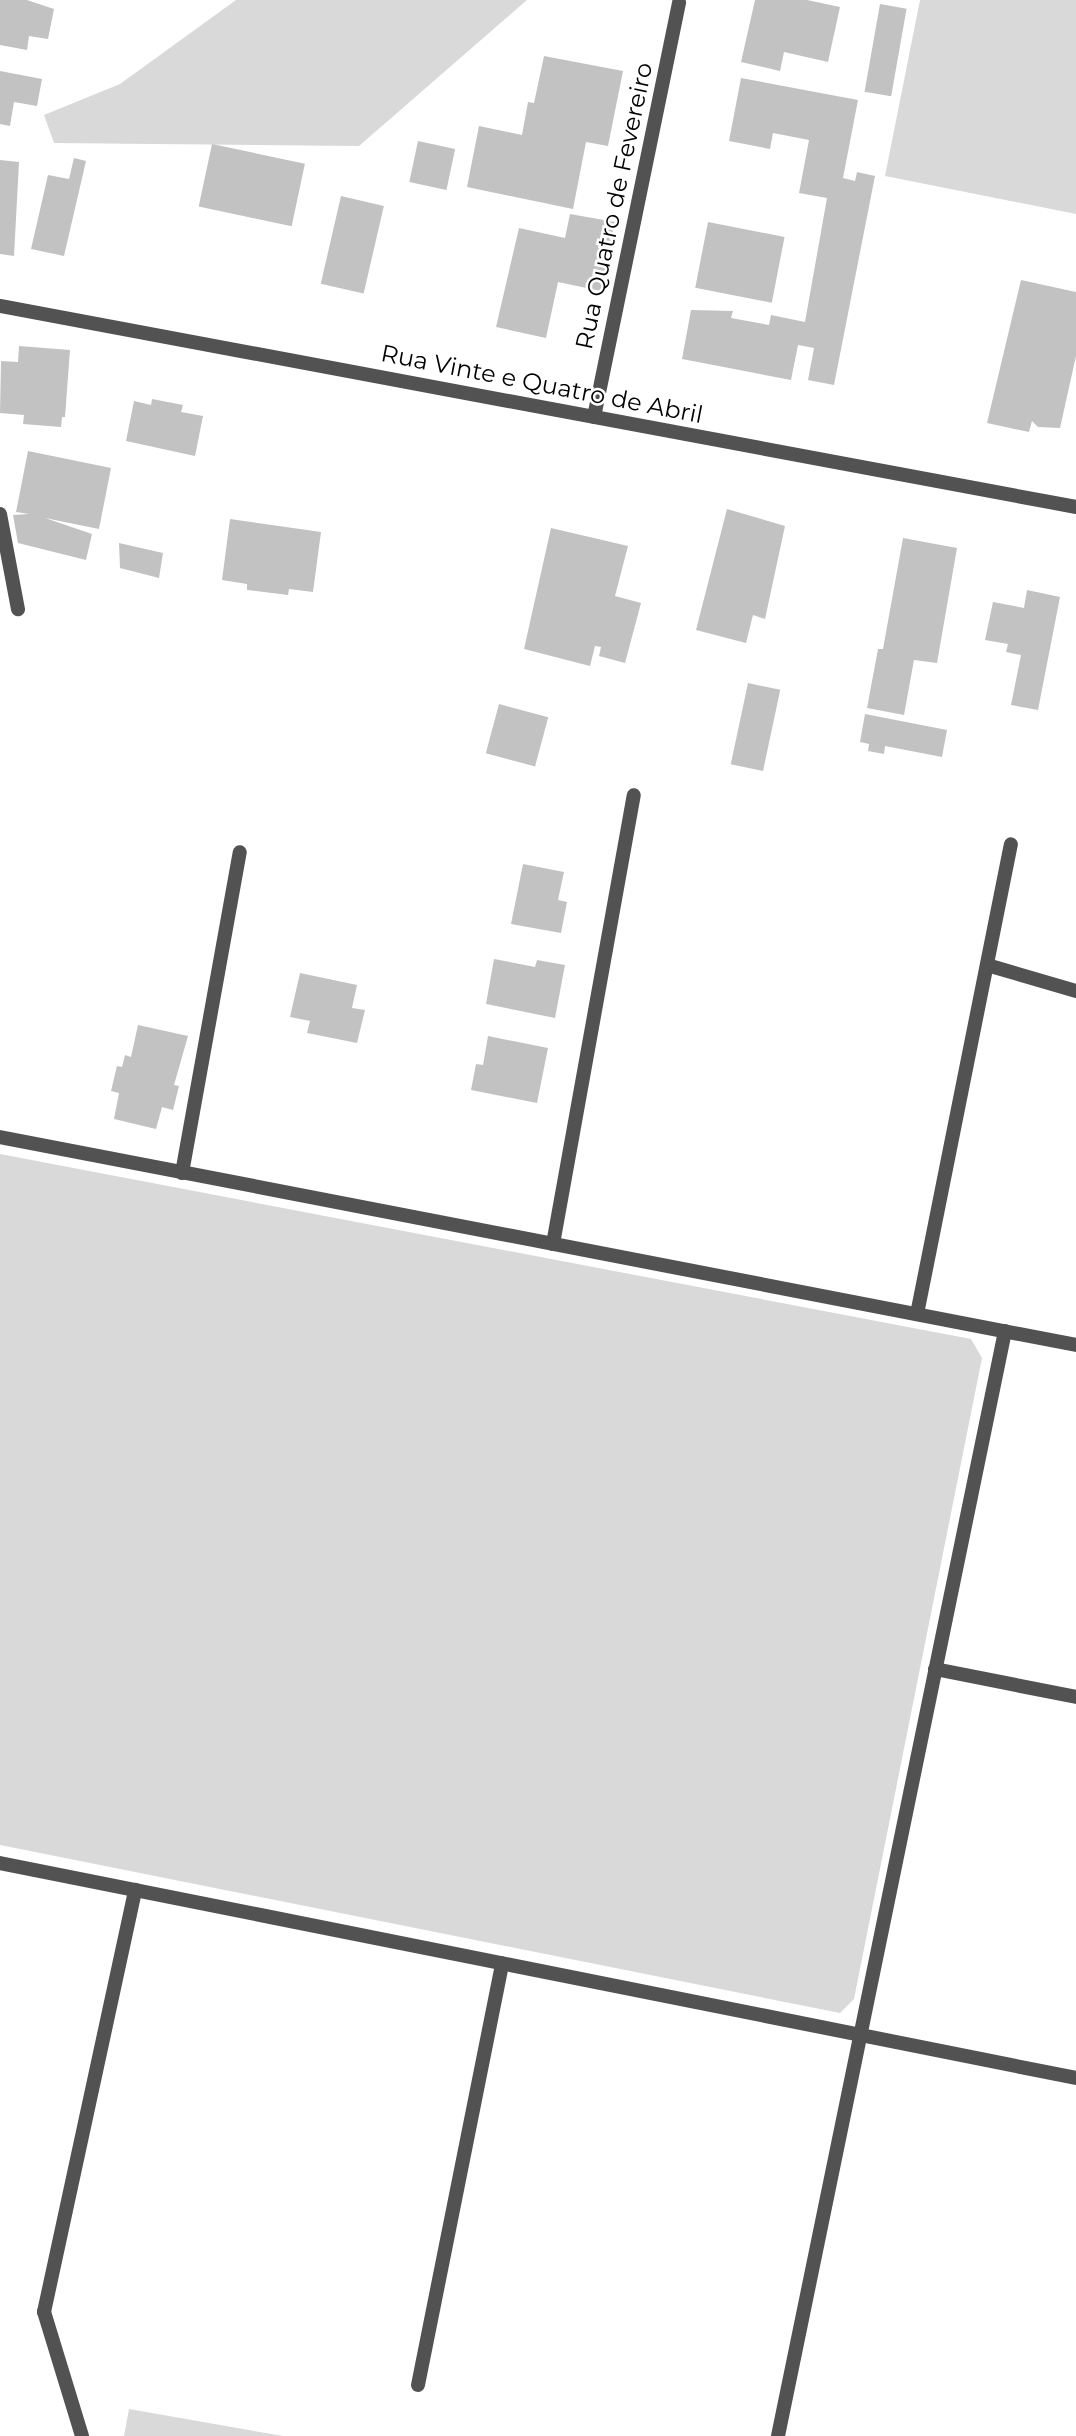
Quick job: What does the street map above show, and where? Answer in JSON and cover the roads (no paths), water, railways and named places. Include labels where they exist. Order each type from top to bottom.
[{"type":"street","name":"Rua Quatro de Fevereiro","points":[[594,417],[679,3]]},
{"type":"street","name":"Rua Vinte e Quatro de Abril","points":[[0,306],[1076,508]]},
{"type":"street","points":[[0,513],[18,609]]},
{"type":"street","points":[[553,1244],[634,795]]},
{"type":"street","points":[[917,1314],[1011,844]]},
{"type":"street","points":[[183,1172],[240,852]]},
{"type":"street","points":[[987,965],[1076,991]]},
{"type":"street","points":[[0,1137],[1076,1345]]},
{"type":"street","points":[[778,2436],[1005,1331]]},
{"type":"street","points":[[935,1669],[1076,1697]]},
{"type":"street","points":[[0,1863],[1076,2078]]},
{"type":"street","points":[[82,2436],[44,2312],[135,1890]]},
{"type":"street","points":[[418,2385],[502,1963]]}]
